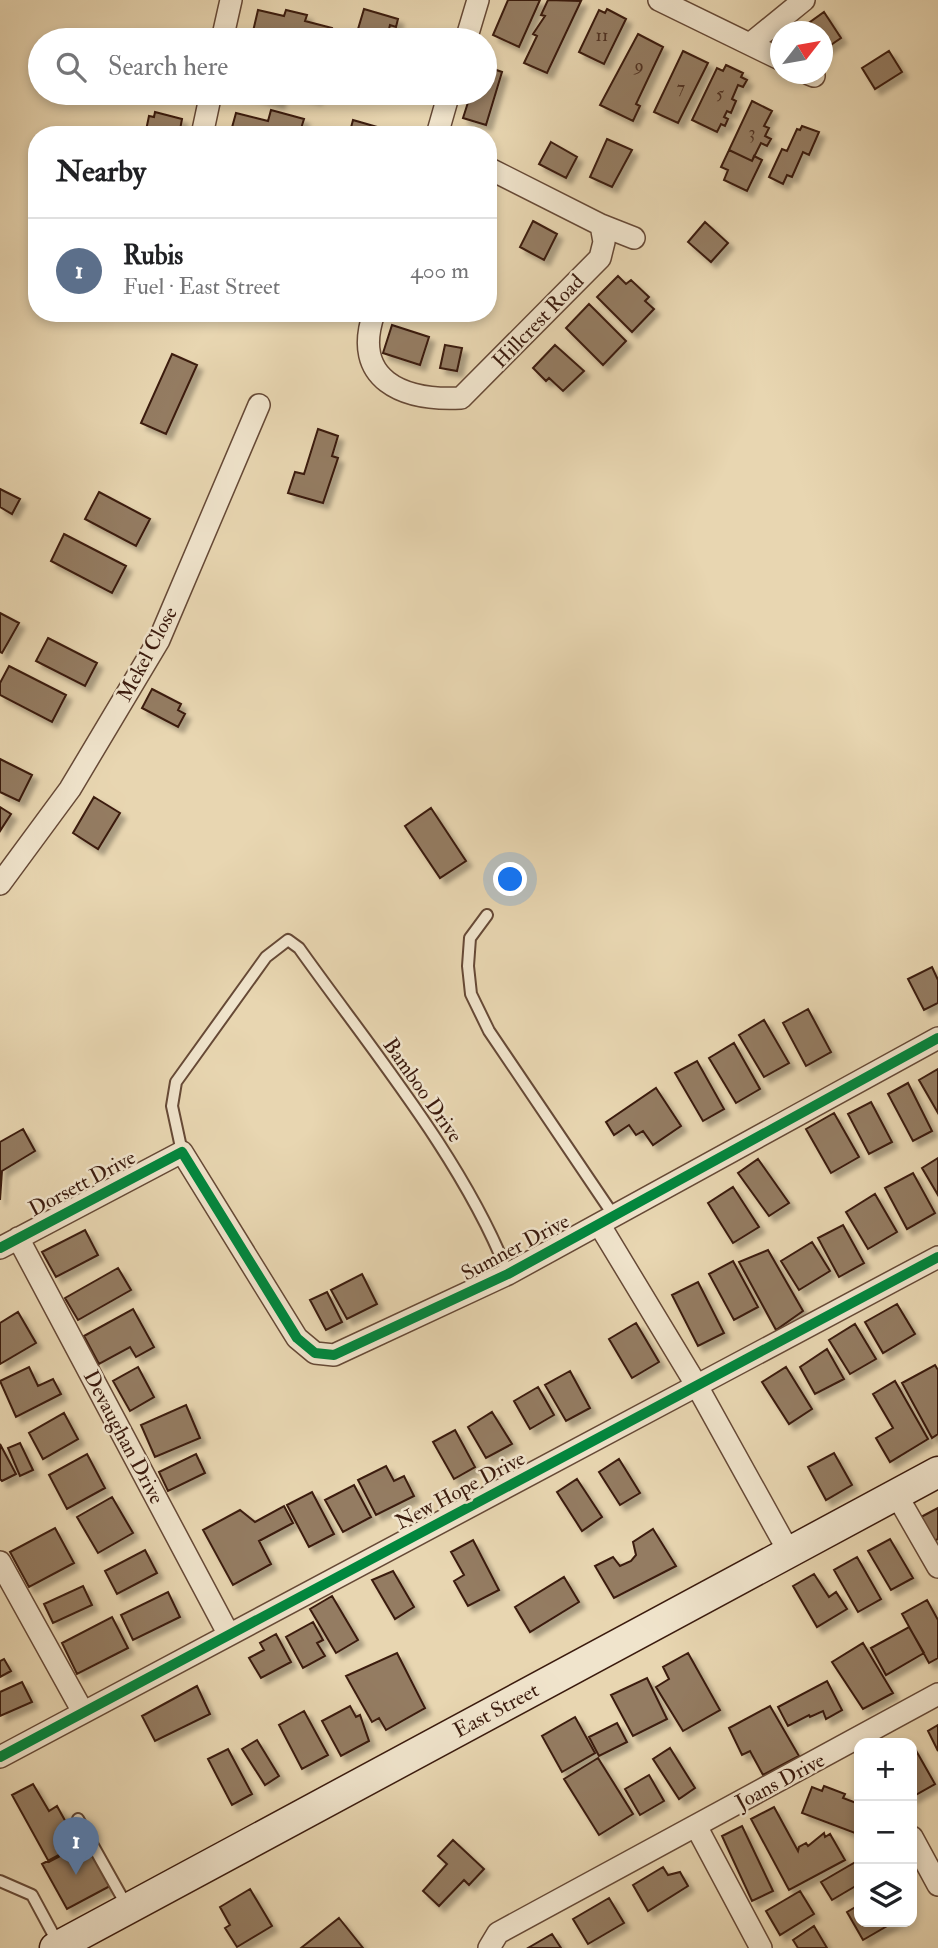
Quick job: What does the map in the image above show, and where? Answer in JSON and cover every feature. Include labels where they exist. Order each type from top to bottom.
[{"type":"main road","name":"East Street","points":[[57,1947],[938,1472]]},
{"type":"street","points":[[225,28],[231,0]]},
{"type":"street","points":[[470,28],[478,0]]},
{"type":"street","points":[[659,0],[770,54]]},
{"type":"street","points":[[750,44],[804,0]]},
{"type":"street","points":[[204,126],[208,105]]},
{"type":"street","points":[[440,126],[446,105]]},
{"type":"street","points":[[497,173],[601,225],[634,238]]},
{"type":"street","name":"Hillcrest Road","points":[[372,322],[366,346],[372,364],[382,378],[415,394],[443,399],[461,398],[600,258],[604,242],[601,225]]},
{"type":"street","name":"Mekel Close","points":[[0,884],[70,789],[159,640],[260,405]]},
{"type":"street","name":"Sumner Drive","points":[[182,1152],[284,1321],[297,1338],[315,1353],[334,1354],[351,1349],[508,1274],[938,1038]]},
{"type":"street","name":"Dorsett Drive","points":[[9,1243],[182,1152]]},
{"type":"street","points":[[607,1220],[789,1552]]},
{"type":"street","name":"Devaughan Drive","points":[[9,1243],[229,1635]]},
{"type":"street","name":"New Hope Drive","points":[[0,1757],[938,1257]]},
{"type":"street","points":[[896,1494],[938,1567]]},
{"type":"street","points":[[0,1562],[83,1712]]},
{"type":"street","name":"Joans Drive","points":[[865,1738],[938,1695]]},
{"type":"street","name":"Joans Drive","points":[[489,1948],[498,1933],[854,1744]]},
{"type":"street","points":[[696,1826],[761,1948]]},
{"type":"street","points":[[917,1846],[938,1885]]},
{"type":"lane","points":[[487,915],[470,938],[467,966],[471,994],[489,1031],[607,1220]]},
{"type":"lane","name":"Sumner Drive","points":[[182,1152],[172,1105],[176,1082],[266,957],[288,940]]},
{"type":"lane","name":"Bamboo Drive","points":[[288,940],[299,948],[447,1157],[493,1234],[508,1274]]},
{"type":"lane","points":[[78,1819],[128,1908]]},
{"type":"lane","points":[[0,1881],[32,1895],[57,1947]]},
{"type":"building","points":[[508,0],[540,0],[519,47],[497,37],[496,28]]},
{"type":"building","points":[[548,0],[581,1],[547,73],[524,63],[537,36],[533,34],[545,16],[541,15]]},
{"type":"building","points":[[364,9],[398,19],[396,27],[390,25],[389,28],[358,28]]},
{"type":"building","points":[[607,9],[626,19],[604,64],[579,52],[599,10],[605,13]]},
{"type":"building","points":[[258,10],[284,16],[286,10],[307,15],[305,21],[332,28],[254,28]]},
{"type":"building","points":[[824,12],[830,21],[811,21]]},
{"type":"building","points":[[833,26],[841,38],[833,43]]},
{"type":"building","points":[[638,34],[663,47],[636,104],[640,106],[633,121],[600,105]]},
{"type":"building","points":[[683,51],[708,63],[678,123],[654,112]]},
{"type":"building","points":[[889,51],[902,72],[875,89],[862,68]]},
{"type":"building","points":[[726,65],[743,73],[741,77],[747,80],[743,87],[738,85],[732,99],[736,101],[731,113],[727,111],[724,117],[728,119],[725,126],[721,124],[717,132],[692,120],[717,68],[723,71]]},
{"type":"building","points":[[497,70],[502,72],[497,89]]},
{"type":"building","points":[[752,101],[772,111],[764,126],[769,128],[765,136],[771,139],[767,146],[761,143],[752,161],[729,150]]},
{"type":"building","points":[[467,105],[492,105],[486,125],[463,118]]},
{"type":"building","points":[[271,110],[304,119],[302,126],[232,126],[236,113],[268,121]]},
{"type":"building","points":[[155,112],[182,119],[181,126],[147,126],[149,116],[154,117]]},
{"type":"building","points":[[353,120],[374,126],[351,126]]},
{"type":"building","points":[[802,126],[819,132],[809,155],[803,152],[792,177],[787,175],[783,184],[769,177],[782,149],[787,151],[797,129],[800,130]]},
{"type":"building","points":[[607,139],[632,150],[612,187],[590,177]]},
{"type":"building","points":[[551,142],[577,157],[566,178],[539,164]]},
{"type":"building","points":[[729,150],[752,161],[754,156],[762,160],[747,191],[724,180],[728,170],[721,167]]},
{"type":"building","points":[[533,221],[557,234],[544,260],[520,247]]},
{"type":"building","points":[[705,222],[728,243],[711,262],[688,242]]},
{"type":"building","points":[[618,276],[626,284],[631,280],[649,297],[645,301],[654,309],[632,332],[597,297]]},
{"type":"building","points":[[589,304],[626,341],[603,365],[566,328]]},
{"type":"building","points":[[392,325],[429,337],[420,365],[383,353]]},
{"type":"building","points":[[445,345],[462,348],[457,371],[440,368]]},
{"type":"building","points":[[555,345],[584,371],[563,391],[549,378],[546,381],[533,368]]},
{"type":"building","points":[[172,354],[197,365],[166,434],[141,423]]},
{"type":"building","points":[[318,429],[338,436],[332,456],[338,458],[323,503],[288,493],[295,472],[304,474]]},
{"type":"building","points":[[0,489],[20,499],[12,514],[0,507]]},
{"type":"building","points":[[99,492],[150,519],[136,546],[85,519]]},
{"type":"building","points":[[64,534],[126,566],[112,593],[51,561]]},
{"type":"building","points":[[0,613],[19,623],[2,653],[0,652]]},
{"type":"building","points":[[48,638],[97,663],[85,686],[36,661]]},
{"type":"building","points":[[9,666],[66,695],[52,722],[0,695],[0,683]]},
{"type":"building","points":[[152,689],[181,704],[178,710],[185,714],[178,727],[142,708]]},
{"type":"building","points":[[0,759],[32,775],[19,801],[0,792]]},
{"type":"building","points":[[94,797],[120,813],[98,849],[73,833]]},
{"type":"building","points":[[0,807],[11,814],[0,831]]},
{"type":"building","points":[[431,808],[466,861],[440,878],[405,826]]},
{"type":"building","points":[[932,967],[938,980],[938,1003],[924,1010],[908,979]]},
{"type":"building","points":[[808,1009],[831,1052],[806,1066],[783,1023]]},
{"type":"building","points":[[764,1020],[789,1063],[764,1077],[739,1035]]},
{"type":"building","points":[[734,1043],[760,1089],[736,1103],[709,1058]]},
{"type":"building","points":[[697,1061],[724,1109],[703,1121],[675,1073]]},
{"type":"building","points":[[938,1069],[938,1113],[919,1080]]},
{"type":"building","points":[[908,1083],[932,1131],[913,1141],[888,1094]]},
{"type":"building","points":[[656,1088],[681,1126],[653,1145],[643,1131],[636,1135],[629,1125],[614,1135],[606,1122]]},
{"type":"building","points":[[871,1102],[892,1142],[869,1154],[848,1114]]},
{"type":"building","points":[[834,1113],[859,1157],[831,1173],[806,1129]]},
{"type":"building","points":[[23,1129],[35,1151],[2,1171],[0,1200],[0,1142]]},
{"type":"building","points":[[938,1158],[938,1195],[922,1168]]},
{"type":"building","points":[[758,1159],[789,1203],[769,1216],[738,1173]]},
{"type":"building","points":[[913,1173],[935,1213],[907,1229],[885,1188]]},
{"type":"building","points":[[733,1187],[759,1227],[733,1243],[708,1203]]},
{"type":"building","points":[[875,1194],[897,1232],[868,1249],[846,1212]]},
{"type":"building","points":[[843,1225],[864,1263],[839,1277],[818,1238]]},
{"type":"building","points":[[85,1230],[98,1255],[56,1277],[42,1252]]},
{"type":"building","points":[[812,1242],[830,1271],[799,1290],[781,1261]]},
{"type":"building","points":[[768,1250],[803,1311],[776,1330],[739,1262]]},
{"type":"building","points":[[733,1261],[758,1307],[734,1320],[709,1274]]},
{"type":"building","points":[[118,1268],[131,1290],[78,1320],[65,1298]]},
{"type":"building","points":[[362,1274],[377,1304],[347,1319],[331,1290]]},
{"type":"building","points":[[698,1282],[724,1333],[698,1346],[672,1295]]},
{"type":"building","points":[[327,1292],[342,1322],[326,1330],[310,1300]]},
{"type":"building","points":[[897,1304],[915,1334],[883,1353],[865,1322]]},
{"type":"building","points":[[133,1309],[154,1347],[136,1357],[130,1347],[99,1364],[84,1336]]},
{"type":"building","points":[[18,1312],[36,1343],[0,1364],[0,1323]]},
{"type":"building","points":[[636,1323],[659,1362],[632,1378],[609,1339]]},
{"type":"building","points":[[855,1324],[876,1359],[850,1374],[829,1340]]},
{"type":"building","points":[[827,1349],[844,1379],[815,1394],[800,1367]]},
{"type":"building","points":[[935,1365],[938,1370],[938,1434],[932,1438],[902,1383]]},
{"type":"building","points":[[29,1367],[38,1386],[53,1379],[61,1394],[16,1417],[0,1381]]},
{"type":"building","points":[[138,1367],[154,1397],[130,1411],[113,1381]]},
{"type":"building","points":[[786,1367],[812,1409],[789,1424],[762,1382]]},
{"type":"building","points":[[570,1371],[590,1408],[566,1421],[545,1385]]},
{"type":"building","points":[[895,1381],[928,1439],[890,1462],[876,1438],[893,1428],[873,1394]]},
{"type":"building","points":[[538,1387],[554,1415],[530,1429],[514,1401]]},
{"type":"building","points":[[186,1405],[200,1438],[155,1457],[141,1425]]},
{"type":"building","points":[[492,1412],[512,1444],[486,1458],[468,1427]]},
{"type":"building","points":[[64,1413],[78,1439],[43,1459],[29,1433]]},
{"type":"building","points":[[455,1430],[475,1467],[454,1479],[433,1442]]},
{"type":"building","points":[[20,1443],[33,1470],[20,1476],[8,1448]]},
{"type":"building","points":[[0,1444],[16,1474],[2,1481],[0,1479]]},
{"type":"building","points":[[834,1453],[852,1485],[826,1500],[808,1467]]},
{"type":"building","points":[[87,1454],[105,1488],[67,1509],[49,1475]]},
{"type":"building","points":[[196,1454],[205,1473],[168,1491],[159,1472]]},
{"type":"building","points":[[619,1459],[640,1493],[620,1505],[599,1472]]},
{"type":"building","points":[[386,1466],[394,1481],[404,1476],[414,1496],[376,1515],[358,1480]]},
{"type":"building","points":[[577,1479],[602,1517],[582,1531],[557,1492]]},
{"type":"building","points":[[354,1485],[371,1517],[343,1532],[325,1500]]},
{"type":"building","points":[[312,1492],[334,1534],[309,1547],[287,1505]]},
{"type":"building","points":[[112,1497],[133,1533],[98,1553],[77,1517]]},
{"type":"building","points":[[284,1506],[293,1523],[259,1541],[271,1564],[233,1585],[203,1530],[240,1510],[255,1522]]},
{"type":"building","points":[[938,1508],[938,1539],[932,1542],[919,1518]]},
{"type":"building","points":[[55,1528],[74,1563],[29,1587],[10,1552]]},
{"type":"building","points":[[653,1529],[676,1566],[614,1598],[595,1566],[613,1557],[620,1566],[631,1561],[636,1555],[633,1542]]},
{"type":"building","points":[[890,1539],[913,1578],[891,1590],[868,1551]]},
{"type":"building","points":[[473,1540],[499,1590],[468,1606],[454,1581],[464,1575],[451,1552]]},
{"type":"building","points":[[145,1550],[157,1573],[117,1594],[105,1571]]},
{"type":"building","points":[[857,1557],[881,1599],[858,1612],[834,1570]]},
{"type":"building","points":[[393,1571],[414,1607],[395,1619],[372,1580]]},
{"type":"building","points":[[814,1574],[829,1597],[836,1592],[847,1609],[817,1627],[793,1586]]},
{"type":"building","points":[[564,1577],[579,1602],[530,1632],[515,1607]]},
{"type":"building","points":[[83,1586],[92,1605],[53,1623],[44,1604]]},
{"type":"building","points":[[168,1592],[180,1617],[133,1640],[121,1615]]},
{"type":"building","points":[[332,1596],[358,1640],[336,1653],[310,1609]]},
{"type":"building","points":[[927,1600],[938,1620],[938,1658],[929,1663],[902,1614]]},
{"type":"building","points":[[112,1617],[128,1648],[77,1674],[62,1643]]},
{"type":"building","points":[[313,1622],[323,1640],[317,1643],[325,1656],[303,1668],[286,1637]]},
{"type":"building","points":[[909,1627],[924,1653],[886,1675],[871,1648]]},
{"type":"building","points":[[276,1634],[291,1662],[261,1678],[249,1658],[264,1650],[260,1643]]},
{"type":"building","points":[[863,1643],[893,1693],[863,1709],[832,1662]]},
{"type":"building","points":[[397,1653],[425,1708],[386,1730],[379,1718],[372,1722],[346,1676]]},
{"type":"building","points":[[688,1653],[720,1710],[683,1731],[656,1687],[669,1679],[663,1667]]},
{"type":"building","points":[[4,1659],[11,1671],[0,1677],[0,1661]]},
{"type":"building","points":[[647,1678],[667,1719],[633,1736],[611,1695]]},
{"type":"building","points":[[827,1681],[842,1710],[826,1719],[823,1711],[810,1717],[809,1715],[788,1726],[778,1707]]},
{"type":"building","points":[[22,1682],[32,1702],[0,1716],[0,1692]]},
{"type":"building","points":[[197,1686],[210,1714],[155,1741],[142,1716]]},
{"type":"building","points":[[350,1706],[356,1717],[360,1715],[369,1741],[341,1756],[322,1721]]},
{"type":"building","points":[[770,1706],[799,1756],[763,1775],[750,1751],[742,1755],[729,1728]]},
{"type":"building","points":[[304,1711],[328,1755],[302,1769],[279,1725]]},
{"type":"building","points":[[575,1717],[595,1753],[562,1772],[542,1736]]},
{"type":"building","points":[[617,1723],[627,1742],[599,1756],[589,1737]]},
{"type":"building","points":[[938,1725],[938,1751],[928,1731]]},
{"type":"building","points":[[257,1740],[279,1776],[265,1785],[242,1749]]},
{"type":"building","points":[[670,1748],[695,1788],[679,1799],[653,1759]]},
{"type":"building","points":[[228,1749],[252,1794],[232,1805],[208,1759]]},
{"type":"building","points":[[917,1752],[935,1784],[917,1794]]},
{"type":"building","points":[[598,1758],[633,1814],[599,1835],[564,1779]]},
{"type":"building","points":[[649,1775],[664,1801],[640,1815],[625,1789]]},
{"type":"building","points":[[33,1784],[49,1811],[57,1806],[79,1846],[49,1862],[12,1795]]},
{"type":"building","points":[[824,1786],[845,1794],[843,1798],[854,1802],[854,1833],[802,1813],[812,1787],[822,1791]]},
{"type":"building","points":[[774,1807],[798,1851],[799,1847],[806,1843],[808,1846],[824,1833],[825,1837],[830,1834],[845,1860],[789,1890],[751,1819]]},
{"type":"building","points":[[742,1826],[773,1891],[752,1901],[722,1836]]},
{"type":"building","points":[[453,1840],[484,1869],[469,1885],[464,1880],[439,1906],[423,1891],[447,1864],[438,1856]]},
{"type":"building","points":[[85,1841],[110,1886],[67,1909],[42,1864]]},
{"type":"building","points":[[854,1863],[854,1887],[832,1900],[821,1882]]},
{"type":"building","points":[[663,1867],[668,1875],[680,1872],[688,1886],[648,1911],[633,1885]]},
{"type":"building","points":[[250,1889],[272,1926],[237,1947],[225,1928],[230,1925],[220,1907]]},
{"type":"building","points":[[800,1891],[814,1914],[780,1935],[766,1911]]},
{"type":"building","points":[[609,1898],[624,1923],[588,1944],[573,1919]]},
{"type":"building","points":[[854,1908],[854,1924],[847,1912]]},
{"type":"building","points":[[339,1918],[363,1948],[301,1948]]},
{"type":"building","points":[[814,1926],[827,1948],[798,1948],[793,1940]]},
{"type":"building","points":[[856,1927],[885,1927],[863,1940]]},
{"type":"building","points":[[552,1934],[561,1948],[528,1948]]},
{"type":"cycle path","points":[[0,1248],[182,1152],[297,1338],[315,1353],[334,1355],[508,1274],[938,1038]]},
{"type":"cycle path","points":[[0,1757],[938,1257]]},
{"type":"place","name":"Rubis","points":[[76,1875]]}]
